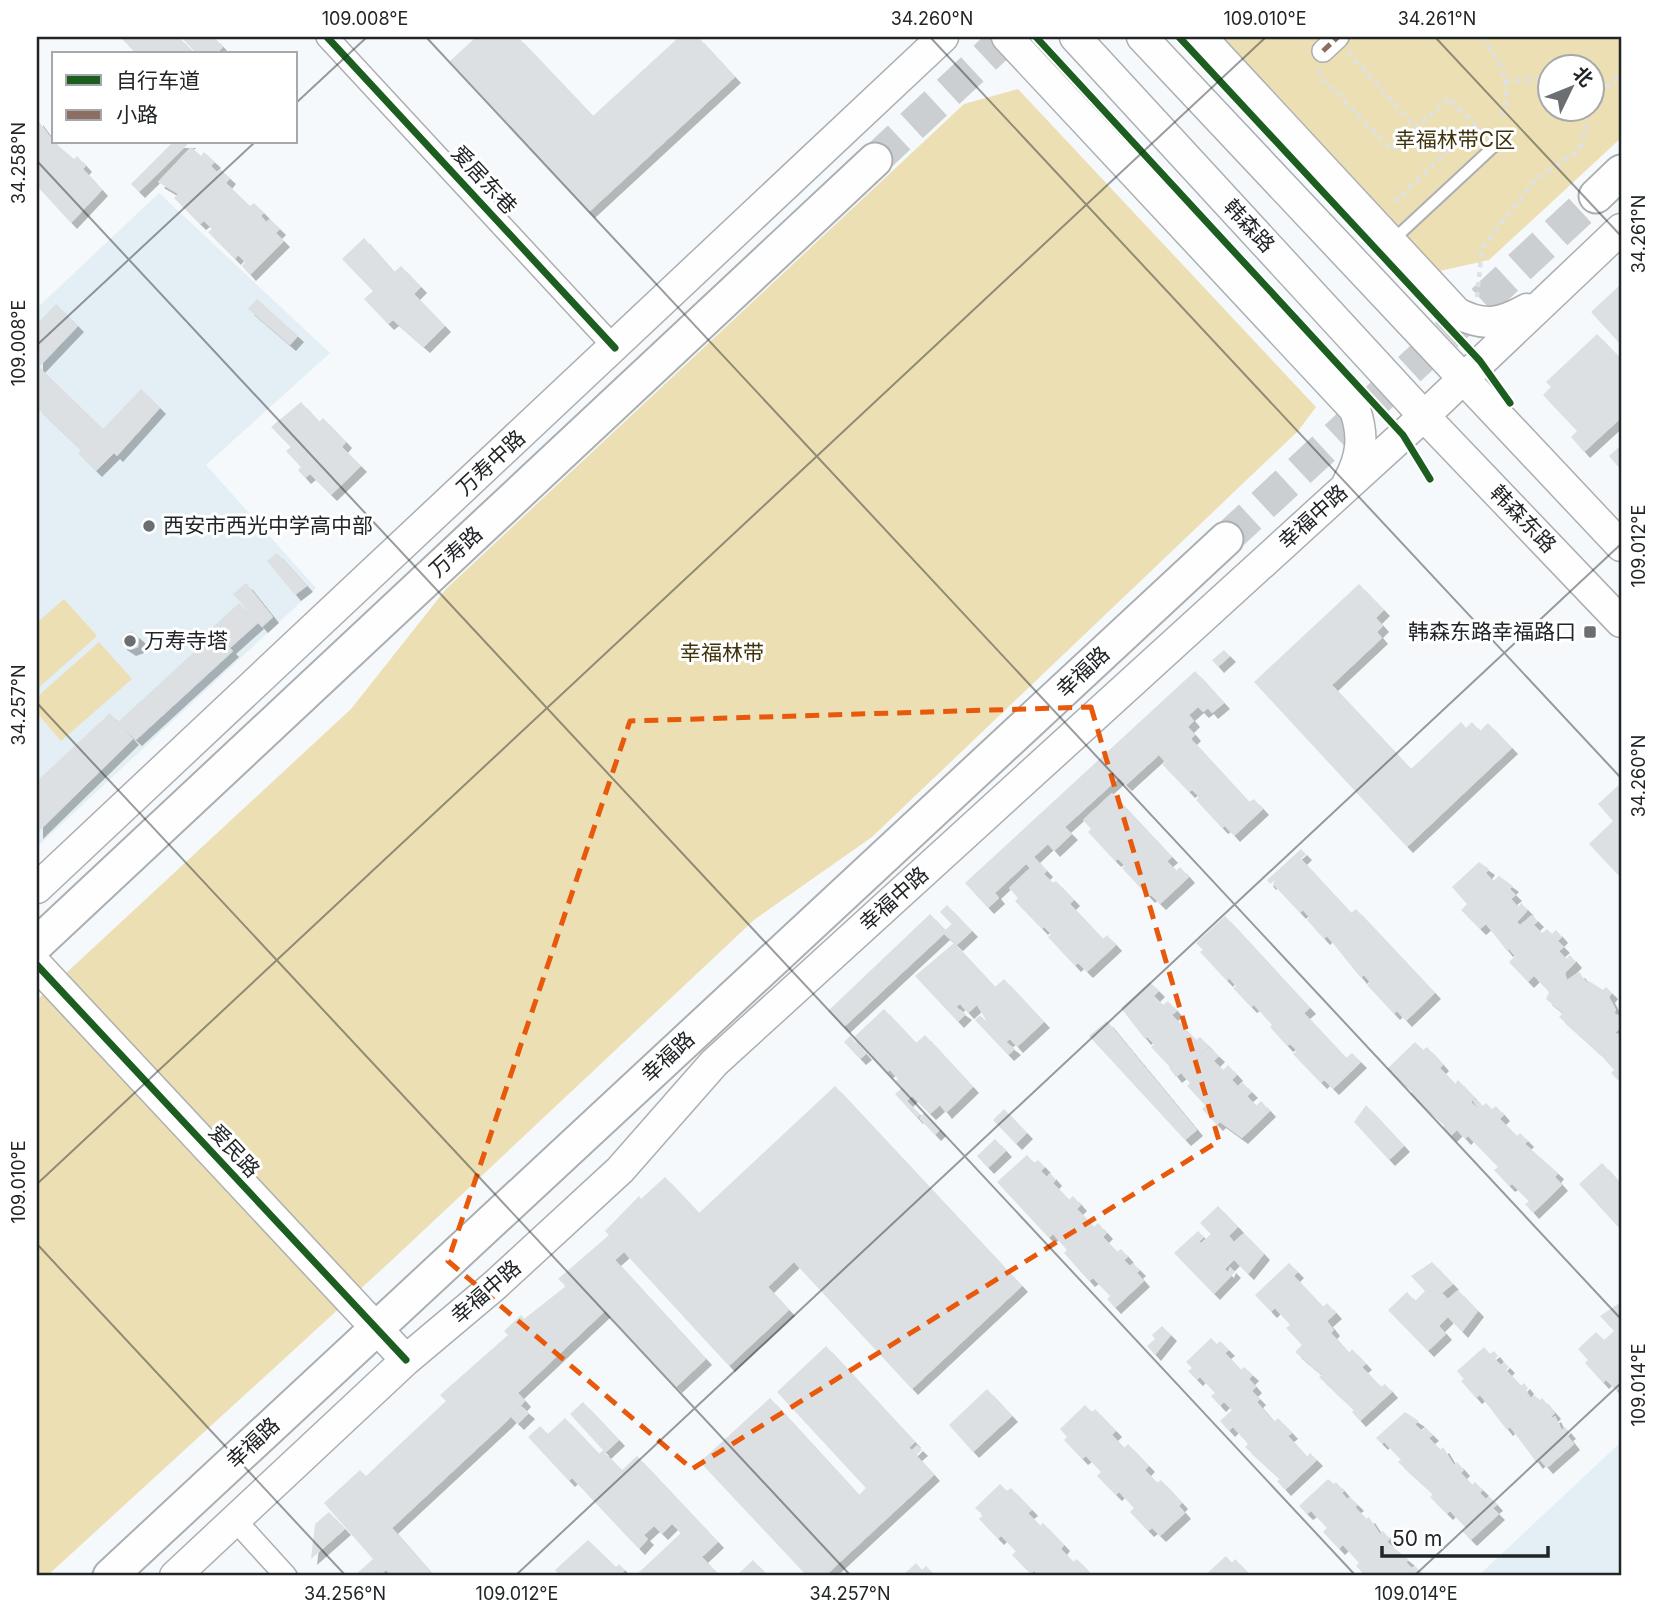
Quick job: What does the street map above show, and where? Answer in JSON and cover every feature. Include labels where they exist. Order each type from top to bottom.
[{"type":"main road","points":[[1007,37],[1355,410],[1362,431],[1360,450],[1345,488]]},
{"type":"main road","name":"韩森路","points":[[1075,37],[1424,416]]},
{"type":"main road","points":[[1142,37],[1621,546]]},
{"type":"main road","points":[[1201,37],[1457,313],[1476,323],[1492,323],[1516,315],[1550,295]]},
{"type":"main road","name":"万寿中路","points":[[37,888],[943,38]]},
{"type":"main road","name":"万寿路","points":[[37,944],[875,160]]},
{"type":"main road","points":[[1596,196],[1621,172]]},
{"type":"main road","name":"幸福中路","points":[[174,1576],[405,1360],[494,1286],[620,1170],[714,1063],[1424,416],[1462,377],[1621,229]]},
{"type":"main road","name":"韩森东路","points":[[1424,416],[1621,622]]},
{"type":"main road","name":"幸福路","points":[[110,1576],[1226,539]]},
{"type":"main road","name":"爱民路","points":[[37,965],[405,1360]]},
{"type":"street","name":"爱居东巷","points":[[327,37],[615,348]]},
{"type":"street","points":[[235,1520],[286,1576]]},
{"type":"lane","points":[[1391,242],[1506,135]]},
{"type":"path","points":[[1482,37],[1504,71],[1509,98],[1501,120]]},
{"type":"path","points":[[1331,51],[1325,81],[1392,150],[1448,98],[1475,125],[1391,205]]},
{"type":"path","points":[[1331,51],[1416,128]]},
{"type":"path","points":[[1606,87],[1621,74]]},
{"type":"path","points":[[1506,81],[1536,80]]},
{"type":"path","points":[[1477,298],[1482,248],[1535,180],[1577,152],[1583,143],[1586,122]]},
{"type":"highlighted area","points":[[1091,707],[1219,1141],[692,1469],[448,1261],[630,721]]},
{"type":"shaded area","name":"西安市西光中学高中部","points":[[159,193],[330,353],[206,465],[316,588],[37,847],[37,308]]},
{"type":"shaded area","points":[[1621,1442],[1621,1576],[1478,1576]]},
{"type":"green space","name":"幸福林带C区","points":[[1223,37],[1621,37],[1621,138],[1489,260],[1440,271]]},
{"type":"green space","name":"幸福林带","points":[[1018,89],[1316,407],[1298,431],[872,837],[754,920],[392,1260],[47,1576],[37,1576],[37,1000],[351,709],[446,589],[964,104]]},
{"type":"green space","points":[[64,599],[97,636],[37,689],[37,623]]},
{"type":"green space","points":[[99,642],[132,679],[61,741],[37,713],[37,697]]},
{"type":"building","points":[[179,37],[193,52],[135,52],[122,39]]},
{"type":"building","points":[[181,37],[214,37],[223,47],[218,52],[195,52]]},
{"type":"building","points":[[476,37],[518,37],[593,116],[679,37],[698,37],[735,77],[589,212],[450,61]]},
{"type":"building","points":[[37,119],[52,139],[52,144],[56,144],[74,159],[77,156],[86,166],[83,169],[102,190],[71,223],[37,186]]},
{"type":"building","points":[[171,144],[188,144],[139,192],[131,184]]},
{"type":"building","points":[[191,147],[201,156],[204,152],[215,162],[211,166],[217,172],[220,169],[230,178],[226,183],[250,206],[254,203],[264,213],[261,216],[266,222],[270,219],[280,229],[276,233],[284,241],[250,275],[242,266],[245,262],[238,255],[235,259],[208,232],[212,229],[204,221],[200,224],[174,198],[178,194],[158,182]]},
{"type":"building","points":[[364,238],[394,272],[401,266],[421,287],[414,294],[445,326],[424,347],[393,320],[388,324],[364,299],[373,291],[342,259]]},
{"type":"building","points":[[1621,284],[1621,345],[1591,312]]},
{"type":"building","points":[[257,299],[298,336],[290,345],[248,309]]},
{"type":"building","points":[[56,304],[78,326],[39,367],[103,429],[141,389],[160,408],[117,456],[114,453],[96,471],[78,453],[81,450],[37,408],[37,324]]},
{"type":"building","points":[[1597,334],[1621,359],[1621,418],[1584,452],[1571,437],[1577,431],[1543,395],[1551,387],[1546,382]]},
{"type":"building","points":[[301,402],[319,422],[323,418],[346,442],[342,447],[361,466],[331,495],[310,474],[305,478],[298,470],[301,467],[286,451],[291,447],[271,427]]},
{"type":"building","points":[[1621,445],[1621,470],[1609,456]]},
{"type":"building","points":[[277,553],[307,586],[295,595],[267,561]]},
{"type":"building","points":[[246,583],[273,617],[262,627],[233,594]]},
{"type":"building","points":[[1359,584],[1384,610],[1376,618],[1383,626],[1377,632],[1382,638],[1332,685],[1411,769],[1461,722],[1466,728],[1472,722],[1480,731],[1488,723],[1512,748],[1407,847],[1254,682]]},
{"type":"building","points":[[239,603],[258,623],[230,648],[233,651],[136,740],[125,730],[133,739],[37,833],[37,781],[110,713],[118,722],[216,632],[213,627]]},
{"type":"building","name":"万寿寺塔","points":[[132,631],[139,637],[138,647],[130,650],[121,644],[123,635]]},
{"type":"building","points":[[1224,650],[1230,656],[1218,667],[1212,660]]},
{"type":"building","points":[[1195,671],[1224,703],[1212,713],[1208,708],[1203,712],[1198,707],[1189,715],[1194,721],[1188,727],[1195,735],[1191,739],[1249,802],[1254,799],[1263,809],[1234,836],[1225,826],[1222,828],[1196,800],[1199,797],[1192,790],[1189,792],[1162,764],[1165,762],[1159,755],[1126,785],[1119,778],[1065,827],[1072,834],[1054,851],[1048,844],[1034,857],[1047,871],[1044,874],[1053,883],[1056,881],[1074,900],[1070,904],[1103,939],[1107,935],[1116,945],[1087,972],[1078,963],[1075,966],[1048,937],[1051,934],[1044,927],[1042,929],[1015,901],[1018,898],[1009,888],[1030,868],[1026,864],[995,893],[999,898],[988,908],[965,883]]},
{"type":"building","points":[[1621,783],[1621,878],[1589,844],[1613,821],[1598,804]]},
{"type":"building","points":[[1112,793],[1172,857],[1167,861],[1176,871],[1180,867],[1189,877],[1160,904],[1151,895],[1149,897],[1122,868],[1125,866],[1118,859],[1115,861],[1088,832],[1091,829],[1083,820]]},
{"type":"building","points":[[1301,849],[1306,854],[1301,859],[1351,913],[1356,909],[1435,993],[1406,1021],[1397,1011],[1394,1014],[1367,985],[1370,982],[1364,975],[1361,978],[1327,936],[1324,939],[1307,920],[1309,917],[1303,910],[1300,913],[1273,884],[1275,880],[1270,884],[1267,880]]},
{"type":"building","points":[[1479,862],[1489,869],[1486,873],[1493,881],[1499,876],[1513,886],[1510,889],[1516,895],[1511,899],[1518,907],[1521,903],[1528,910],[1517,922],[1520,925],[1532,915],[1538,921],[1534,925],[1542,933],[1547,929],[1552,934],[1556,930],[1562,937],[1558,941],[1564,947],[1559,951],[1566,959],[1570,955],[1576,962],[1565,973],[1567,980],[1579,972],[1587,983],[1589,981],[1603,990],[1606,987],[1612,993],[1609,997],[1616,1010],[1614,1013],[1621,1017],[1621,1027],[1615,1033],[1621,1035],[1621,1083],[1611,1073],[1614,1070],[1600,1054],[1559,1017],[1563,1013],[1546,999],[1549,992],[1534,976],[1528,982],[1509,962],[1515,956],[1509,949],[1507,951],[1486,924],[1480,929],[1461,910],[1467,904],[1452,887]]},
{"type":"building","points":[[947,905],[972,931],[957,945],[944,934],[844,1027],[828,1011],[930,914],[945,930],[952,924],[940,912]]},
{"type":"building","points":[[1225,916],[1310,1008],[1304,1013],[1346,1058],[1352,1053],[1361,1062],[1333,1089],[1324,1080],[1321,1083],[1293,1054],[1297,1051],[1290,1044],[1287,1046],[1254,1005],[1251,1007],[1233,988],[1236,986],[1229,978],[1227,981],[1200,952],[1203,950],[1196,943]]},
{"type":"building","points":[[954,943],[995,987],[1004,979],[1044,1022],[1017,1047],[1010,1039],[1006,1042],[1015,1049],[1008,1055],[975,1020],[980,1015],[987,1022],[977,1005],[968,1013],[960,1004],[956,1007],[966,1014],[958,1022],[915,976]]},
{"type":"building","points":[[1150,982],[1159,991],[1154,996],[1163,1005],[1168,1001],[1177,1011],[1172,1015],[1196,1040],[1200,1037],[1209,1046],[1187,1067],[1209,1047],[1219,1056],[1214,1061],[1223,1070],[1228,1065],[1237,1075],[1232,1080],[1238,1086],[1242,1082],[1252,1092],[1247,1096],[1256,1106],[1261,1101],[1270,1111],[1242,1138],[1220,1122],[1217,1125],[1202,1109],[1208,1104],[1205,1105],[1187,1086],[1190,1083],[1181,1073],[1176,1077],[1169,1068],[1172,1065],[1169,1066],[1151,1047],[1154,1044],[1147,1037],[1145,1039],[1121,1008]]},
{"type":"building","points":[[884,1009],[916,1043],[925,1035],[973,1087],[946,1113],[940,1105],[930,1114],[912,1096],[907,1101],[920,1115],[917,1118],[895,1094],[902,1088],[896,1081],[898,1079],[890,1070],[887,1072],[854,1037]]},
{"type":"building","points":[[1107,1021],[1197,1130],[1185,1140],[1089,1036]]},
{"type":"building","points":[[850,1036],[866,1054],[860,1059],[844,1042]]},
{"type":"building","points":[[1415,1042],[1423,1050],[1427,1047],[1443,1065],[1440,1068],[1455,1084],[1458,1080],[1475,1098],[1471,1102],[1479,1110],[1473,1101],[1476,1099],[1483,1106],[1486,1103],[1492,1109],[1496,1106],[1504,1115],[1500,1119],[1517,1136],[1520,1133],[1528,1141],[1525,1144],[1558,1173],[1555,1177],[1562,1185],[1533,1213],[1525,1204],[1529,1201],[1512,1184],[1509,1186],[1494,1170],[1498,1167],[1468,1136],[1465,1139],[1457,1130],[1451,1136],[1443,1127],[1445,1125],[1410,1094],[1413,1091],[1387,1069]]},
{"type":"building","points":[[835,1086],[1022,1286],[912,1389],[794,1262],[768,1287],[789,1310],[729,1366],[624,1252],[615,1260],[706,1359],[676,1387],[605,1311],[518,1393],[525,1401],[507,1421],[392,1528],[434,1576],[392,1576],[386,1570],[379,1576],[354,1576],[373,1559],[324,1503],[360,1470],[366,1476],[446,1401],[440,1395],[508,1335],[504,1331],[521,1315],[524,1319],[566,1286],[558,1279],[609,1235],[605,1231],[639,1196],[641,1199],[665,1177],[699,1213]]},
{"type":"building","points":[[1366,1105],[1404,1146],[1389,1160],[1354,1122]]},
{"type":"building","points":[[1004,1109],[1027,1133],[1016,1144],[993,1120]]},
{"type":"building","points":[[924,1113],[940,1130],[935,1135],[919,1118]]},
{"type":"building","points":[[995,1139],[1006,1151],[988,1168],[977,1156]]},
{"type":"building","points":[[1027,1155],[1034,1163],[1038,1160],[1045,1167],[1041,1171],[1047,1177],[1050,1173],[1056,1180],[1053,1183],[1069,1200],[1073,1196],[1081,1205],[1077,1209],[1094,1227],[1098,1223],[1107,1233],[1103,1237],[1117,1252],[1121,1249],[1128,1257],[1124,1260],[1130,1266],[1133,1263],[1140,1270],[1137,1273],[1144,1281],[1115,1308],[1107,1299],[1110,1296],[1093,1278],[1089,1281],[1064,1253],[1067,1250],[1053,1234],[1049,1238],[997,1182]]},
{"type":"building","points":[[1602,1163],[1621,1184],[1621,1230],[1579,1184]]},
{"type":"building","points":[[1218,1206],[1238,1227],[1229,1236],[1234,1242],[1244,1233],[1264,1254],[1248,1274],[1234,1260],[1225,1269],[1228,1272],[1230,1267],[1235,1272],[1214,1294],[1174,1253],[1198,1231],[1204,1237],[1199,1241],[1201,1243],[1211,1234],[1200,1223]]},
{"type":"building","points":[[1432,1262],[1453,1284],[1442,1293],[1448,1299],[1458,1290],[1478,1311],[1462,1332],[1448,1317],[1439,1326],[1446,1334],[1428,1351],[1388,1310],[1407,1292],[1415,1301],[1425,1291],[1411,1276]]},
{"type":"building","points":[[1289,1263],[1298,1272],[1294,1276],[1323,1307],[1327,1303],[1336,1313],[1327,1321],[1334,1330],[1331,1333],[1349,1353],[1352,1349],[1366,1364],[1362,1367],[1381,1387],[1385,1384],[1392,1392],[1360,1421],[1352,1412],[1354,1410],[1319,1377],[1322,1375],[1295,1352],[1302,1345],[1286,1328],[1290,1325],[1275,1308],[1271,1312],[1255,1295]]},
{"type":"building","points":[[1621,1302],[1621,1387],[1617,1391],[1606,1380],[1603,1383],[1585,1363],[1588,1360],[1578,1349],[1596,1332],[1604,1340],[1614,1331],[1600,1316]]},
{"type":"building","points":[[1162,1326],[1171,1335],[1155,1355],[1147,1346],[1155,1339],[1152,1335]]},
{"type":"building","points":[[1211,1338],[1217,1344],[1220,1341],[1229,1350],[1225,1353],[1241,1370],[1244,1367],[1253,1375],[1249,1379],[1256,1387],[1252,1391],[1260,1399],[1257,1402],[1274,1422],[1278,1418],[1292,1433],[1288,1436],[1307,1457],[1310,1453],[1317,1460],[1285,1490],[1277,1481],[1280,1479],[1245,1447],[1248,1444],[1233,1427],[1229,1431],[1220,1421],[1232,1410],[1224,1402],[1220,1406],[1211,1396],[1215,1393],[1200,1377],[1197,1380],[1188,1371],[1192,1368],[1186,1362]]},
{"type":"building","points":[[826,1346],[915,1442],[909,1448],[912,1450],[917,1445],[922,1450],[916,1455],[934,1475],[825,1576],[807,1576],[700,1462],[770,1398],[859,1495],[866,1488],[777,1392]]},
{"type":"building","points":[[1484,1347],[1490,1354],[1494,1351],[1498,1356],[1495,1359],[1501,1365],[1504,1362],[1509,1367],[1506,1370],[1521,1386],[1524,1383],[1531,1398],[1534,1395],[1540,1400],[1542,1398],[1555,1413],[1551,1417],[1536,1402],[1551,1419],[1555,1416],[1562,1430],[1565,1427],[1570,1433],[1567,1435],[1574,1444],[1547,1468],[1540,1460],[1537,1463],[1510,1427],[1507,1430],[1480,1395],[1476,1398],[1461,1381],[1464,1379],[1457,1371]]},
{"type":"building","points":[[987,1389],[1012,1416],[973,1452],[949,1425]]},
{"type":"building","points":[[583,1402],[619,1440],[605,1453],[622,1470],[637,1456],[718,1542],[702,1557],[720,1576],[635,1576],[681,1533],[672,1524],[662,1534],[654,1526],[644,1535],[648,1539],[639,1549],[572,1478],[569,1481],[528,1437],[540,1426],[548,1434],[565,1418],[599,1454],[603,1450],[570,1414]]},
{"type":"building","points":[[1085,1405],[1092,1412],[1095,1409],[1116,1431],[1112,1435],[1124,1448],[1128,1444],[1149,1466],[1145,1470],[1157,1483],[1161,1480],[1182,1503],[1179,1506],[1185,1513],[1160,1536],[1152,1528],[1148,1531],[1130,1512],[1134,1508],[1119,1492],[1116,1495],[1097,1476],[1101,1472],[1086,1456],[1082,1459],[1064,1440],[1067,1437],[1060,1429]]},
{"type":"building","points":[[521,1406],[529,1413],[518,1424],[511,1417]]},
{"type":"building","points":[[1405,1412],[1419,1421],[1415,1424],[1422,1431],[1425,1427],[1433,1435],[1429,1438],[1440,1450],[1443,1447],[1454,1465],[1457,1462],[1464,1470],[1461,1473],[1472,1485],[1475,1482],[1483,1490],[1480,1493],[1486,1499],[1489,1496],[1497,1505],[1493,1508],[1499,1514],[1471,1540],[1462,1531],[1466,1528],[1450,1511],[1447,1514],[1430,1497],[1433,1494],[1398,1462],[1401,1460],[1384,1442],[1382,1444],[1376,1438]]},
{"type":"building","points":[[1328,1479],[1334,1484],[1336,1482],[1347,1499],[1350,1497],[1358,1505],[1355,1507],[1366,1519],[1369,1517],[1380,1534],[1383,1531],[1390,1539],[1387,1542],[1409,1560],[1406,1562],[1412,1568],[1415,1566],[1423,1574],[1366,1576],[1356,1566],[1359,1563],[1343,1545],[1339,1549],[1323,1532],[1327,1528],[1311,1511],[1307,1514],[1299,1506]]},
{"type":"building","points":[[1000,1484],[1007,1491],[1011,1488],[1032,1510],[1028,1513],[1040,1526],[1043,1523],[1064,1545],[1061,1549],[1073,1562],[1077,1559],[1093,1576],[1039,1576],[1034,1571],[1031,1574],[1012,1555],[1016,1551],[1001,1536],[998,1539],[979,1519],[983,1515],[975,1508]]},
{"type":"building","points":[[329,1512],[345,1529],[311,1559],[315,1524]]},
{"type":"building","points":[[588,1540],[616,1567],[619,1564],[625,1570],[618,1576],[560,1576],[555,1570]]},
{"type":"building","points":[[1226,1556],[1232,1563],[1235,1559],[1251,1576],[1204,1576]]},
{"type":"building","points":[[753,1560],[768,1576],[736,1576]]},
{"type":"building","points":[[916,1563],[922,1570],[926,1566],[936,1576],[902,1576]]},
{"type":"tunnel","points":[[875,160],[1007,37]]},
{"type":"tunnel","points":[[1226,539],[1596,196]]},
{"type":"marked path","points":[[1323,51],[1338,37]]},
{"type":"cycle path","points":[[327,37],[615,348]]},
{"type":"cycle path","points":[[1036,37],[1403,435],[1430,479]]},
{"type":"cycle path","points":[[1179,37],[1480,361],[1510,403]]},
{"type":"cycle path","points":[[37,965],[406,1360]]},
{"type":"place","name":"西安市西光中学高中部","points":[[149,526]]},
{"type":"place","name":"韩森东路幸福路口","points":[[1590,632]]},
{"type":"place","name":"万寿寺塔","points":[[130,641]]}]
